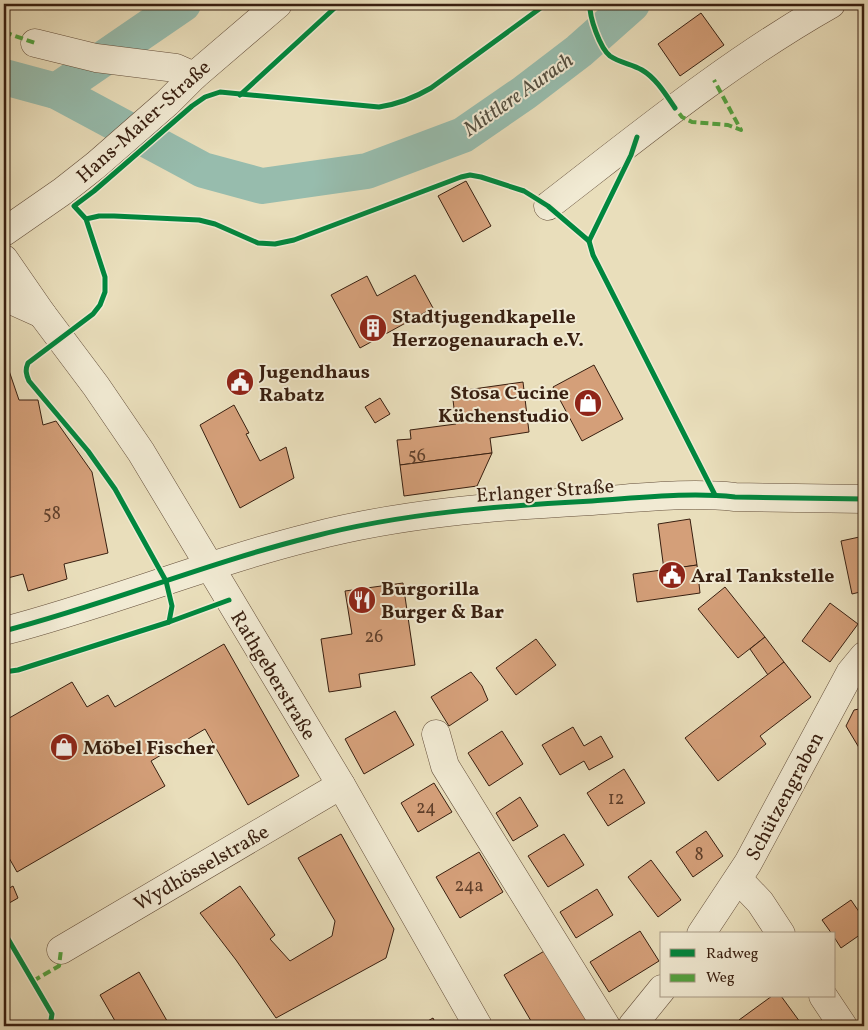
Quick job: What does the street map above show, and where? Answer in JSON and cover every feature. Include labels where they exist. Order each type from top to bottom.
[{"type":"street","name":"Hans-Maier-Straße","points":[[4,232],[63,191],[96,165],[167,103],[194,76],[278,4]]},
{"type":"street","points":[[548,206],[706,85],[802,20],[831,4]]},
{"type":"street","points":[[35,43],[108,60],[176,68],[194,76]]},
{"type":"street","name":"Rathgeberstraße","points":[[4,259],[96,386],[141,452],[185,522],[341,785],[478,1026]]},
{"type":"street","points":[[4,297],[42,314]]},
{"type":"street","name":"Erlanger Straße","points":[[4,631],[60,616],[312,536],[375,522],[512,505],[715,495],[864,500]]},
{"type":"street","name":"Schützengraben","points":[[702,932],[748,863],[850,673],[864,656]]},
{"type":"street","points":[[436,734],[445,766],[606,1026]]},
{"type":"street","name":"Wydhösselstraße","points":[[61,950],[341,785]]},
{"type":"street","points":[[738,879],[760,902],[780,932]]},
{"type":"street","points":[[632,1026],[660,991]]},
{"type":"street","points":[[824,998],[843,1026]]},
{"type":"building","points":[[701,13],[724,45],[680,76],[658,44]]},
{"type":"building","points":[[466,181],[491,226],[463,242],[438,196]]},
{"type":"building","name":"Stadtjugendkapelle Herzogenaurach e.V.","points":[[415,275],[433,308],[360,348],[331,295],[367,276],[377,296]]},
{"type":"building","points":[[4,356],[19,400],[38,400],[43,425],[56,421],[92,472],[108,553],[64,564],[67,579],[28,591],[23,574],[4,579]]},
{"type":"building","name":"Stosa Cucine Küchenstudio","points":[[594,365],[623,419],[582,441],[553,387]]},
{"type":"building","points":[[523,382],[529,432],[490,438],[492,453],[400,465],[397,440],[411,439],[410,430],[456,424],[452,392]]},
{"type":"building","points":[[380,398],[390,414],[375,423],[365,407]]},
{"type":"building","points":[[234,405],[249,433],[246,434],[260,461],[286,447],[294,478],[240,508],[200,425]]},
{"type":"building","points":[[492,453],[477,486],[404,496],[400,465]]},
{"type":"building","points":[[690,519],[697,565],[664,570],[658,524]]},
{"type":"building","points":[[864,536],[864,591],[852,594],[841,541]]},
{"type":"building","points":[[697,565],[700,593],[637,602],[633,574]]},
{"type":"building","points":[[403,583],[415,665],[359,674],[361,687],[329,692],[321,639],[352,634],[345,591]]},
{"type":"building","points":[[725,587],[765,637],[738,658],[698,609]]},
{"type":"building","points":[[830,603],[858,624],[830,662],[802,641]]},
{"type":"building","points":[[765,637],[784,662],[768,675],[750,649]]},
{"type":"building","points":[[536,639],[556,665],[516,695],[496,668]]},
{"type":"building","points":[[224,644],[299,776],[248,805],[205,729],[151,761],[165,786],[17,872],[4,849],[4,721],[72,682],[87,707],[108,695],[115,707]]},
{"type":"building","points":[[784,662],[811,697],[760,736],[766,744],[718,781],[685,738]]},
{"type":"building","points":[[471,672],[482,686],[488,700],[449,726],[431,697]]},
{"type":"building","points":[[864,708],[864,750],[861,751],[846,726],[854,710]]},
{"type":"building","points":[[395,711],[414,745],[364,774],[345,739]]},
{"type":"building","points":[[573,727],[584,746],[601,736],[613,757],[589,770],[584,761],[560,775],[542,745]]},
{"type":"building","points":[[502,731],[523,764],[489,786],[468,753]]},
{"type":"building","points":[[624,769],[645,803],[608,826],[587,793]]},
{"type":"building","points":[[434,783],[452,812],[418,832],[401,803]]},
{"type":"building","points":[[520,797],[538,826],[513,841],[496,813]]},
{"type":"building","points":[[706,831],[723,856],[693,877],[676,852]]},
{"type":"building","points":[[341,834],[394,929],[386,958],[276,1018],[236,960],[200,913],[240,886],[275,935],[270,939],[290,961],[332,936],[335,921],[298,858]]},
{"type":"building","points":[[564,834],[584,865],[548,887],[528,856]]},
{"type":"building","points":[[479,852],[503,892],[460,918],[436,877]]},
{"type":"building","points":[[651,860],[681,900],[658,917],[628,877]]},
{"type":"building","points":[[13,886],[18,898],[4,906],[4,891]]},
{"type":"building","points":[[597,889],[613,915],[576,938],[560,912]]},
{"type":"building","points":[[851,900],[864,919],[864,932],[841,948],[836,940],[836,932],[831,932],[822,920]]},
{"type":"building","points":[[640,931],[659,961],[609,992],[590,962]]},
{"type":"building","points":[[546,950],[591,1026],[559,1026],[557,1024],[554,1026],[534,1026],[504,975]]},
{"type":"building","points":[[139,972],[170,1026],[118,1026],[100,995]]},
{"type":"building","points":[[769,998],[782,998],[800,1022],[794,1026],[743,1026],[739,1020]]},
{"type":"building","points":[[433,1018],[437,1026],[419,1026]]},
{"type":"waterway","name":"Mittlere Aurach","points":[[56,91],[183,4]]},
{"type":"waterway","name":"Mittlere Aurach","points":[[4,77],[56,91],[203,170],[262,186],[367,171],[463,135],[524,93],[579,51],[632,4]]},
{"type":"marked path","points":[[4,32],[35,43]]},
{"type":"marked path","points":[[672,104],[682,117],[692,122],[728,125],[741,130],[714,80]]},
{"type":"marked path","points":[[33,981],[59,966],[61,950]]},
{"type":"cycle path","points":[[240,95],[339,4]]},
{"type":"cycle path","points":[[169,622],[172,606],[166,581],[115,489],[88,451],[29,381],[27,374],[26,368],[28,363],[93,314],[100,305],[105,292],[105,277],[86,219],[74,206],[205,97],[220,92],[379,107],[393,104],[412,98],[431,88],[546,4]]},
{"type":"cycle path","points":[[590,4],[591,16],[596,32],[606,52],[610,56],[638,68],[652,77],[675,108]]},
{"type":"cycle path","points":[[589,241],[631,155],[637,137]]},
{"type":"cycle path","points":[[86,219],[99,216],[114,216],[199,220],[215,224],[258,243],[275,244],[294,240],[470,175],[524,191],[548,206],[589,241],[593,255],[715,495]]},
{"type":"cycle path","points":[[4,631],[81,609],[272,547],[345,529],[415,516],[521,505],[681,495],[864,499]]},
{"type":"cycle path","points":[[4,672],[18,670],[169,622],[229,600]]},
{"type":"cycle path","points":[[4,932],[52,1014],[50,1026]]},
{"type":"place","name":"Stadtjugendkapelle Herzogenaurach e.V.","points":[[373,328]]},
{"type":"place","name":"Jugendhaus Rabatz","points":[[240,382]]},
{"type":"place","name":"Stosa Cucine Küchenstudio","points":[[588,403]]},
{"type":"place","name":"Aral Tankstelle","points":[[672,575]]},
{"type":"place","name":"Burgorilla Burger & Bar","points":[[362,600]]},
{"type":"place","name":"Möbel Fischer","points":[[64,747]]}]
